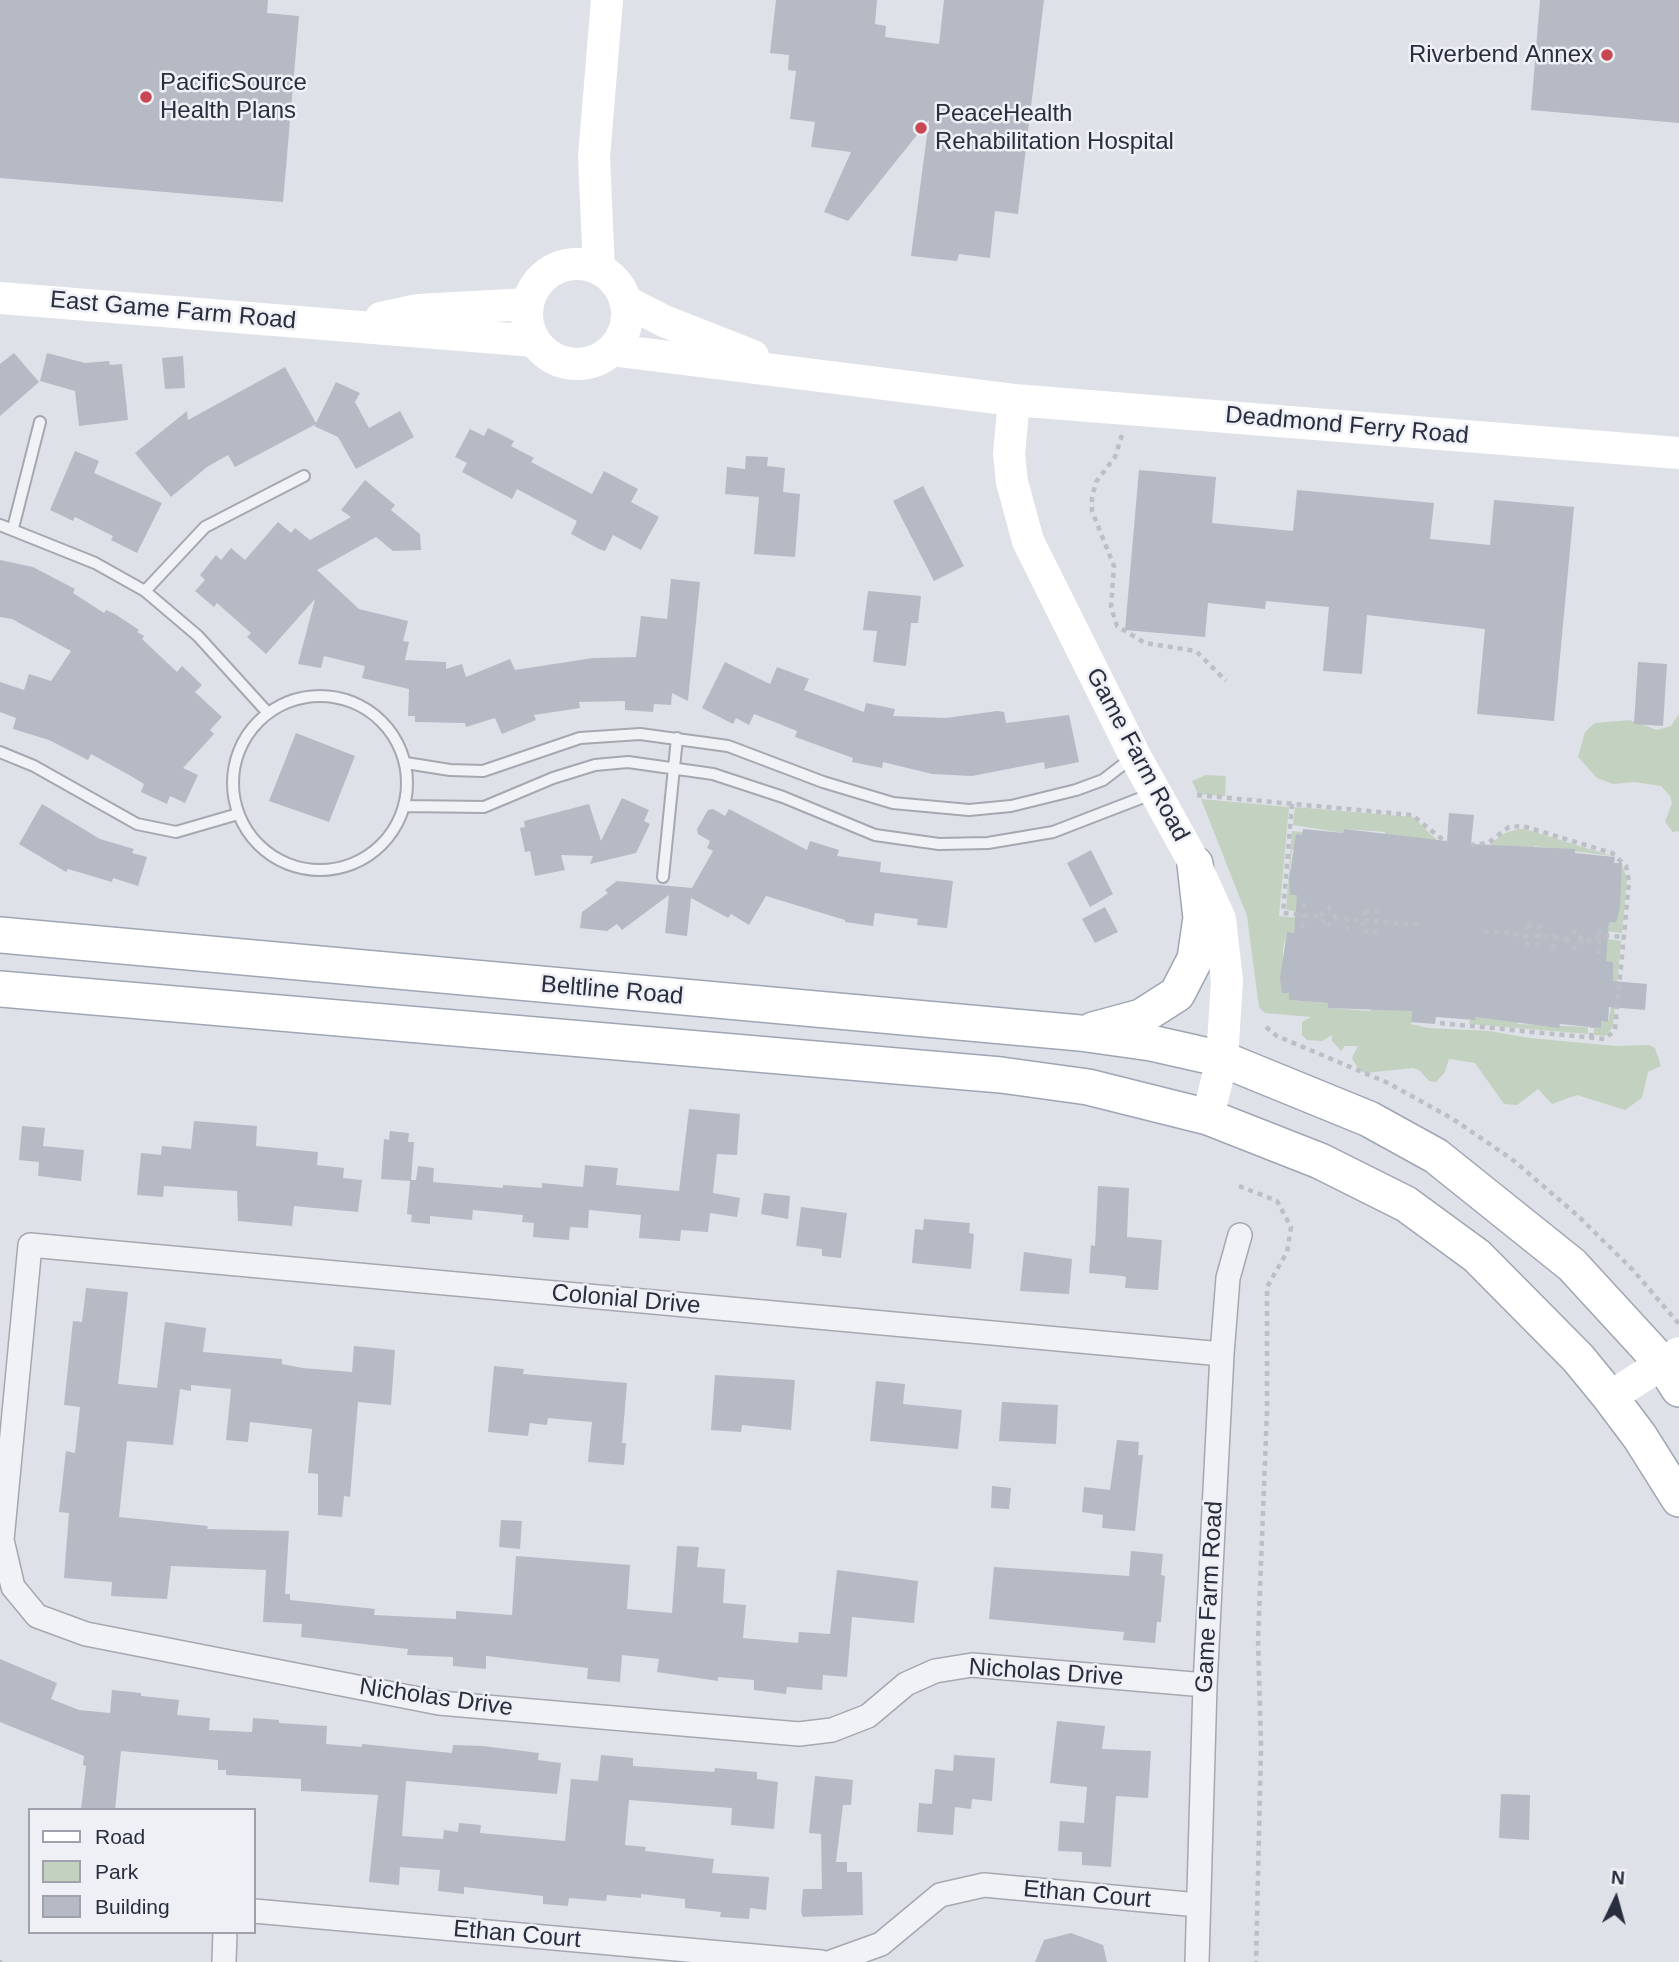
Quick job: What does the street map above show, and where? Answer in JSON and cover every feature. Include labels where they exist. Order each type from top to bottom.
[{"type":"main road","points":[[1080,1033],[1141,1017],[1177,994],[1195,959],[1201,918],[1195,863]]},
{"type":"main road","name":"Beltline Road","points":[[0,935],[1080,1033],[1151,1043],[1222,1059],[1369,1119],[1436,1156],[1572,1265],[1674,1369]]},
{"type":"main road","points":[[0,989],[1001,1076],[1088,1087],[1208,1117],[1320,1160],[1406,1204],[1477,1256],[1578,1359],[1610,1397],[1640,1437],[1679,1499]]},
{"type":"street","points":[[584,267],[607,0]]},
{"type":"street","points":[[584,267],[620,288],[625,301],[627,318],[622,336],[612,350],[600,359],[571,364],[545,352],[535,341],[527,317],[528,304],[542,278],[584,267]]},
{"type":"street","name":"East Game Farm Road","points":[[0,298],[535,341]]},
{"type":"street","points":[[625,301],[674,325],[804,375]]},
{"type":"street","name":"East Game Farm Road","points":[[345,325],[418,310],[528,304]]},
{"type":"street","points":[[612,350],[804,375]]},
{"type":"street","name":"Deadmond Ferry Road","points":[[804,375],[1014,400],[1679,453]]},
{"type":"street","name":"Game Farm Road","points":[[1014,400],[1009,454],[1012,482],[1028,541],[1135,756],[1195,863],[1220,919],[1227,981],[1222,1059],[1208,1117]]},
{"type":"street","name":"Game Farm Road","points":[[1197,1962],[1205,1685],[1222,1354],[1228,1278],[1240,1235]]},
{"type":"street","name":"Colonial Drive","points":[[30,1245],[1222,1354]]},
{"type":"street","name":"Nicholas Drive","points":[[30,1245],[2,1540],[13,1587],[37,1616],[86,1634],[439,1703],[799,1734],[844,1725],[868,1716],[906,1684],[935,1671],[972,1665],[1205,1685]]},
{"type":"street","points":[[1610,1397],[1674,1369]]},
{"type":"street","name":"Ethan Court","points":[[831,1962],[881,1944],[940,1895],[984,1885],[1198,1905]]},
{"type":"street","name":"Ethan Court","points":[[256,1911],[821,1962]]},
{"type":"street","points":[[224,1962],[225,1934]]},
{"type":"lane","points":[[13,528],[40,422]]},
{"type":"lane","points":[[145,591],[205,527],[304,476]]},
{"type":"lane","points":[[0,525],[95,563],[145,591],[198,636],[268,713]]},
{"type":"lane","points":[[322,696],[350,701],[375,715],[394,737],[406,763],[408,785],[405,806],[394,831],[375,851],[351,865],[325,870],[297,867],[272,856],[252,838],[238,814],[233,786],[236,759],[248,733],[268,713],[303,699],[322,696]]},
{"type":"lane","points":[[406,763],[450,770],[483,771],[580,738],[621,733],[728,746],[823,782],[893,803],[969,810],[1011,806],[1076,790],[1103,780],[1135,756]]},
{"type":"lane","points":[[663,877],[677,738]]},
{"type":"lane","points":[[0,752],[34,766],[137,824],[176,832],[238,814]]},
{"type":"lane","points":[[405,806],[484,807],[553,778],[595,765],[628,762],[713,774],[783,797],[875,835],[939,844],[988,843],[1053,832],[1156,792]]},
{"type":"path","points":[[1124,408],[1122,439],[1115,457],[1096,482],[1091,498],[1092,511],[1114,566],[1111,607],[1117,626],[1144,643],[1196,651],[1226,681]]},
{"type":"path","points":[[1197,795],[1412,815],[1447,843]]},
{"type":"path","points":[[1292,804],[1283,913],[1320,916],[1329,908],[1336,918]]},
{"type":"path","points":[[1440,1023],[1605,1039],[1615,1030],[1629,874],[1620,858],[1523,826],[1509,827],[1488,843],[1471,845]]},
{"type":"path","points":[[1302,928],[1304,902]]},
{"type":"path","points":[[1364,911],[1377,912],[1375,932],[1362,930],[1363,920],[1364,911]]},
{"type":"path","points":[[1320,916],[1327,927],[1336,918],[1419,925]]},
{"type":"path","points":[[1347,931],[1348,919]]},
{"type":"path","points":[[1527,925],[1541,927],[1539,936],[1538,945],[1525,944],[1527,925]]},
{"type":"path","points":[[1598,954],[1600,928]]},
{"type":"path","points":[[1484,930],[1566,939],[1574,948],[1583,940]]},
{"type":"path","points":[[1553,949],[1555,930]]},
{"type":"path","points":[[1566,939],[1575,931],[1583,940],[1592,941],[1600,935],[1625,937]]},
{"type":"path","points":[[1591,1038],[1592,1027]]},
{"type":"path","points":[[1239,1186],[1277,1201],[1291,1227],[1287,1252],[1268,1287],[1267,1410],[1258,1640],[1261,1746],[1256,1962]]},
{"type":"green space","points":[[1679,714],[1679,831],[1673,832],[1665,822],[1672,803],[1670,796],[1661,786],[1634,782],[1613,784],[1597,778],[1578,757],[1585,732],[1595,723],[1630,720],[1657,730],[1671,726]]},
{"type":"green space","points":[[1206,775],[1226,776],[1225,796],[1198,794],[1192,781]]},
{"type":"green space","points":[[1201,799],[1289,807],[1279,916],[1301,918],[1300,928],[1294,927],[1294,933],[1287,933],[1283,948],[1282,992],[1289,993],[1289,1000],[1328,1003],[1329,1008],[1370,1011],[1371,1007],[1412,1007],[1411,1024],[1428,1028],[1489,1031],[1530,1038],[1616,1046],[1649,1045],[1655,1048],[1661,1066],[1648,1072],[1642,1098],[1625,1110],[1577,1095],[1552,1104],[1538,1089],[1517,1105],[1504,1104],[1475,1063],[1449,1059],[1445,1072],[1436,1082],[1429,1081],[1419,1070],[1413,1068],[1365,1073],[1359,1070],[1352,1058],[1358,1046],[1345,1046],[1341,1051],[1332,1041],[1332,1035],[1322,1041],[1307,1040],[1302,1035],[1302,1022],[1311,1017],[1265,1013],[1259,1007],[1247,916]]},
{"type":"green space","points":[[1295,807],[1413,817],[1440,843],[1385,836],[1385,832],[1344,829],[1343,833],[1293,825]]},
{"type":"green space","points":[[1519,829],[1612,856],[1534,846],[1534,849],[1487,846],[1505,833]]},
{"type":"green space","points":[[1292,831],[1303,832],[1302,835],[1296,834],[1289,879],[1290,894],[1297,895],[1301,912],[1286,910]]},
{"type":"green space","points":[[1622,864],[1627,879],[1622,933],[1603,931],[1603,928],[1609,928],[1609,922],[1616,923]]},
{"type":"green space","points":[[1603,938],[1621,941],[1613,1027],[1605,1036],[1594,1035],[1594,1027],[1600,1028],[1601,1021],[1608,1022],[1611,1007],[1612,962],[1606,961]]},
{"type":"green space","points":[[1476,1013],[1518,1020],[1518,1024],[1588,1027],[1588,1034],[1469,1024],[1470,1019],[1475,1019]]},
{"type":"building","name":"PacificSource Health Plans","points":[[0,0],[268,0],[267,13],[299,16],[283,202],[0,178]]},
{"type":"building","name":"PeaceHealth Rehabilitation Hospital","points":[[776,0],[877,0],[875,24],[886,26],[885,37],[939,44],[944,0],[1044,0],[1018,214],[995,211],[990,258],[959,254],[957,261],[911,256],[929,120],[848,221],[824,212],[851,152],[811,147],[815,122],[790,119],[796,71],[788,70],[789,55],[770,53]]},
{"type":"building","name":"Riverbend Annex","points":[[1540,0],[1679,0],[1679,123],[1531,110]]},
{"type":"building","points":[[14,353],[39,382],[0,416],[0,364]]},
{"type":"building","points":[[47,353],[85,363],[109,361],[110,365],[122,364],[128,420],[79,426],[75,391],[40,381]]},
{"type":"building","points":[[183,356],[185,388],[165,389],[162,358]]},
{"type":"building","points":[[285,367],[316,423],[336,382],[360,393],[355,402],[369,428],[400,411],[414,437],[356,469],[338,437],[314,426],[316,424],[235,467],[228,455],[207,467],[171,497],[135,453],[187,411],[188,420]]},
{"type":"building","points":[[488,428],[514,441],[511,446],[534,458],[531,462],[592,494],[604,471],[638,489],[631,502],[659,517],[641,550],[613,535],[605,551],[599,549],[571,534],[577,521],[517,489],[512,499],[462,472],[467,463],[455,457],[470,429],[484,436]]},
{"type":"building","points":[[75,451],[99,461],[94,473],[162,503],[137,553],[111,540],[113,536],[75,517],[73,521],[50,510]]},
{"type":"building","points":[[746,456],[768,457],[767,466],[785,468],[783,492],[800,494],[795,557],[754,554],[759,497],[725,494],[727,467],[745,469]]},
{"type":"building","points":[[1139,470],[1216,477],[1212,523],[1293,531],[1297,490],[1434,503],[1430,539],[1490,545],[1494,500],[1574,507],[1554,721],[1477,714],[1485,629],[1367,615],[1362,674],[1323,671],[1329,607],[1266,601],[1265,609],[1208,603],[1205,637],[1125,630]]},
{"type":"building","points":[[365,480],[395,505],[391,510],[420,534],[421,550],[393,551],[376,537],[317,570],[359,609],[408,621],[403,641],[409,642],[405,660],[446,662],[446,669],[462,664],[466,677],[510,659],[515,670],[593,658],[636,657],[641,616],[667,619],[671,579],[700,582],[688,701],[672,693],[671,705],[654,704],[653,712],[625,710],[625,701],[579,702],[580,708],[534,715],[536,720],[502,734],[495,718],[466,727],[465,723],[415,722],[415,716],[408,716],[409,689],[362,678],[365,666],[324,656],[321,668],[298,664],[315,599],[266,654],[247,637],[251,633],[217,603],[214,607],[195,591],[205,580],[200,575],[216,555],[221,560],[231,548],[245,560],[278,522],[291,533],[295,528],[310,540],[351,517],[341,510]]},
{"type":"building","points":[[923,486],[964,566],[934,581],[893,501]]},
{"type":"building","points":[[0,560],[33,567],[75,589],[73,593],[104,613],[106,610],[115,614],[139,630],[137,632],[144,636],[142,639],[177,672],[182,666],[202,685],[195,692],[222,717],[210,730],[214,734],[183,768],[198,775],[185,803],[170,796],[167,804],[141,792],[144,784],[131,776],[91,754],[88,760],[49,740],[13,729],[16,718],[0,712],[0,682],[24,690],[29,674],[51,681],[71,651],[12,619],[0,617]]},
{"type":"building","points":[[868,591],[921,596],[918,623],[911,623],[906,666],[873,662],[877,631],[863,630]]},
{"type":"building","points":[[725,662],[770,684],[777,667],[809,679],[804,690],[864,712],[866,703],[895,709],[893,716],[946,718],[1004,712],[1006,723],[1069,715],[1079,762],[1045,769],[1044,762],[972,776],[932,774],[883,762],[882,768],[852,762],[853,758],[795,737],[797,731],[754,714],[749,725],[736,718],[733,724],[702,708]]},
{"type":"building","points":[[1638,662],[1667,664],[1663,726],[1634,724]]},
{"type":"building","points":[[296,733],[355,756],[329,822],[269,801]]},
{"type":"building","points":[[622,798],[649,810],[644,821],[650,824],[636,853],[590,864],[593,856],[561,855],[565,870],[535,876],[530,851],[525,852],[520,828],[525,827],[524,821],[589,804],[601,841]]},
{"type":"building","points":[[42,804],[100,839],[134,849],[132,853],[147,857],[138,886],[113,878],[112,882],[68,869],[66,872],[19,844]]},
{"type":"building","points":[[713,809],[725,816],[729,809],[807,850],[810,841],[839,850],[837,856],[881,862],[880,872],[953,881],[947,928],[917,925],[918,919],[875,913],[873,926],[845,922],[766,896],[749,925],[731,914],[728,918],[691,898],[687,936],[665,933],[669,895],[622,930],[617,924],[607,931],[580,928],[582,912],[608,893],[605,890],[617,881],[692,888],[713,851],[707,848],[710,841],[698,834],[697,829],[708,810]]},
{"type":"building","points":[[1449,813],[1474,815],[1471,844],[1575,849],[1575,853],[1615,857],[1614,863],[1622,863],[1620,908],[1616,923],[1609,922],[1606,961],[1613,962],[1613,981],[1647,984],[1645,1010],[1609,1007],[1608,1022],[1601,1021],[1601,1028],[1560,1024],[1559,1028],[1476,1017],[1475,1020],[1436,1017],[1435,1024],[1411,1022],[1412,1011],[1328,1008],[1328,1003],[1289,1000],[1289,993],[1282,993],[1280,978],[1287,932],[1294,933],[1297,895],[1290,895],[1289,879],[1296,834],[1302,835],[1303,829],[1343,833],[1344,829],[1447,841]]},
{"type":"building","points":[[1091,850],[1113,894],[1090,907],[1067,863]]},
{"type":"building","points":[[1105,907],[1118,932],[1095,943],[1082,919]]},
{"type":"building","points":[[689,1109],[740,1114],[737,1155],[717,1154],[713,1193],[740,1198],[737,1217],[710,1213],[708,1232],[681,1230],[680,1241],[639,1238],[641,1215],[589,1210],[588,1228],[570,1227],[569,1240],[533,1237],[534,1223],[522,1222],[523,1215],[473,1210],[472,1220],[430,1216],[430,1224],[411,1222],[412,1215],[407,1214],[410,1181],[381,1179],[384,1139],[389,1140],[390,1131],[409,1133],[408,1142],[414,1142],[411,1180],[416,1180],[418,1166],[434,1168],[433,1182],[503,1188],[503,1185],[542,1188],[542,1183],[583,1187],[585,1165],[618,1168],[616,1185],[679,1191]]},
{"type":"building","points":[[194,1121],[257,1126],[256,1146],[318,1152],[317,1165],[344,1168],[343,1178],[362,1180],[358,1212],[294,1206],[292,1226],[238,1221],[237,1191],[164,1186],[163,1197],[137,1195],[141,1153],[161,1155],[162,1146],[191,1149]]},
{"type":"building","points":[[22,1126],[45,1128],[43,1146],[84,1150],[81,1181],[38,1176],[39,1162],[19,1160]]},
{"type":"building","points":[[1098,1186],[1129,1188],[1127,1237],[1162,1240],[1158,1290],[1125,1288],[1126,1277],[1089,1273],[1091,1245],[1095,1246]]},
{"type":"building","points":[[764,1193],[790,1196],[788,1219],[761,1214]]},
{"type":"building","points":[[801,1207],[847,1213],[841,1258],[822,1256],[822,1249],[796,1246]]},
{"type":"building","points":[[924,1219],[970,1223],[969,1233],[974,1234],[971,1269],[912,1263],[915,1229],[923,1230]]},
{"type":"building","points":[[1024,1252],[1072,1259],[1069,1294],[1020,1291]]},
{"type":"building","points":[[86,1288],[128,1292],[118,1384],[157,1388],[165,1322],[206,1328],[203,1352],[282,1359],[282,1364],[302,1368],[352,1372],[354,1346],[395,1350],[391,1405],[358,1402],[350,1497],[344,1496],[342,1517],[318,1515],[318,1474],[308,1473],[312,1429],[250,1422],[248,1442],[226,1440],[231,1389],[191,1385],[191,1391],[180,1389],[173,1445],[127,1441],[119,1517],[208,1526],[207,1529],[289,1531],[285,1594],[290,1594],[290,1600],[375,1609],[374,1615],[456,1619],[456,1611],[512,1615],[516,1556],[630,1565],[627,1609],[672,1613],[677,1546],[699,1547],[697,1567],[725,1569],[723,1603],[746,1605],[743,1638],[798,1643],[799,1632],[830,1634],[837,1570],[918,1581],[914,1623],[852,1617],[847,1677],[823,1675],[822,1690],[787,1687],[786,1694],[754,1690],[754,1680],[718,1677],[718,1681],[657,1672],[659,1659],[622,1655],[620,1682],[587,1679],[588,1668],[486,1656],[486,1669],[453,1666],[453,1657],[407,1655],[408,1649],[301,1637],[302,1624],[263,1622],[266,1570],[171,1566],[167,1599],[111,1596],[112,1582],[64,1578],[69,1513],[59,1512],[66,1451],[75,1453],[80,1407],[64,1405],[73,1321],[82,1322]]},
{"type":"building","points":[[494,1366],[524,1369],[523,1374],[627,1383],[622,1443],[626,1443],[624,1465],[588,1462],[592,1422],[548,1418],[547,1425],[530,1423],[528,1436],[488,1432]]},
{"type":"building","points":[[715,1375],[795,1380],[791,1430],[742,1425],[741,1432],[711,1430]]},
{"type":"building","points":[[876,1381],[905,1384],[903,1404],[962,1410],[958,1449],[870,1441]]},
{"type":"building","points":[[1002,1402],[1058,1405],[1056,1444],[999,1441]]},
{"type":"building","points":[[1117,1440],[1139,1442],[1138,1455],[1143,1455],[1135,1531],[1102,1528],[1103,1515],[1082,1512],[1084,1487],[1110,1490]]},
{"type":"building","points":[[992,1486],[1011,1488],[1009,1509],[991,1508]]},
{"type":"building","points":[[501,1520],[522,1521],[520,1549],[499,1547]]},
{"type":"building","points":[[1131,1551],[1163,1554],[1161,1575],[1165,1576],[1161,1622],[1157,1622],[1155,1643],[1123,1640],[1124,1632],[989,1619],[994,1567],[1129,1576]]},
{"type":"building","points":[[0,1659],[57,1683],[51,1699],[79,1710],[110,1713],[112,1690],[141,1693],[141,1696],[179,1700],[177,1715],[210,1718],[209,1730],[252,1732],[253,1718],[279,1720],[279,1723],[327,1726],[326,1744],[362,1747],[362,1744],[452,1753],[453,1745],[483,1746],[539,1753],[538,1760],[561,1763],[557,1794],[406,1781],[402,1836],[443,1839],[444,1830],[458,1832],[459,1823],[481,1825],[480,1833],[565,1841],[571,1779],[598,1781],[601,1755],[633,1758],[633,1766],[757,1772],[757,1779],[778,1782],[774,1829],[731,1825],[732,1808],[629,1800],[625,1845],[646,1847],[645,1851],[714,1859],[712,1873],[769,1877],[766,1910],[750,1908],[749,1919],[720,1917],[721,1912],[685,1908],[685,1899],[641,1894],[641,1898],[607,1895],[606,1901],[569,1898],[568,1906],[543,1904],[543,1896],[464,1887],[464,1894],[438,1891],[440,1870],[400,1867],[399,1885],[369,1882],[378,1795],[301,1791],[301,1779],[226,1775],[226,1770],[218,1770],[218,1760],[121,1751],[115,1808],[81,1808],[86,1766],[83,1765],[84,1756],[0,1722]]},
{"type":"building","points":[[1057,1721],[1105,1726],[1102,1749],[1151,1751],[1148,1798],[1116,1796],[1111,1867],[1082,1865],[1082,1852],[1058,1851],[1060,1821],[1084,1823],[1087,1787],[1050,1783]]},
{"type":"building","points":[[954,1755],[995,1758],[992,1801],[972,1799],[971,1809],[955,1807],[953,1835],[917,1832],[919,1803],[932,1804],[935,1769],[953,1771]]},
{"type":"building","points":[[815,1776],[853,1780],[851,1805],[843,1805],[836,1862],[847,1862],[847,1872],[862,1872],[863,1915],[803,1917],[801,1912],[803,1889],[822,1889],[821,1834],[809,1833]]},
{"type":"building","points":[[1501,1794],[1530,1795],[1529,1840],[1499,1838]]},
{"type":"building","points":[[1071,1933],[1103,1945],[1107,1962],[1035,1962],[1044,1940]]},
{"type":"place","name":"Riverbend Annex","points":[[1607,55]]},
{"type":"place","name":"PacificSource Health Plans","points":[[146,97]]},
{"type":"place","name":"PeaceHealth Rehabilitation Hospital","points":[[921,128]]}]
